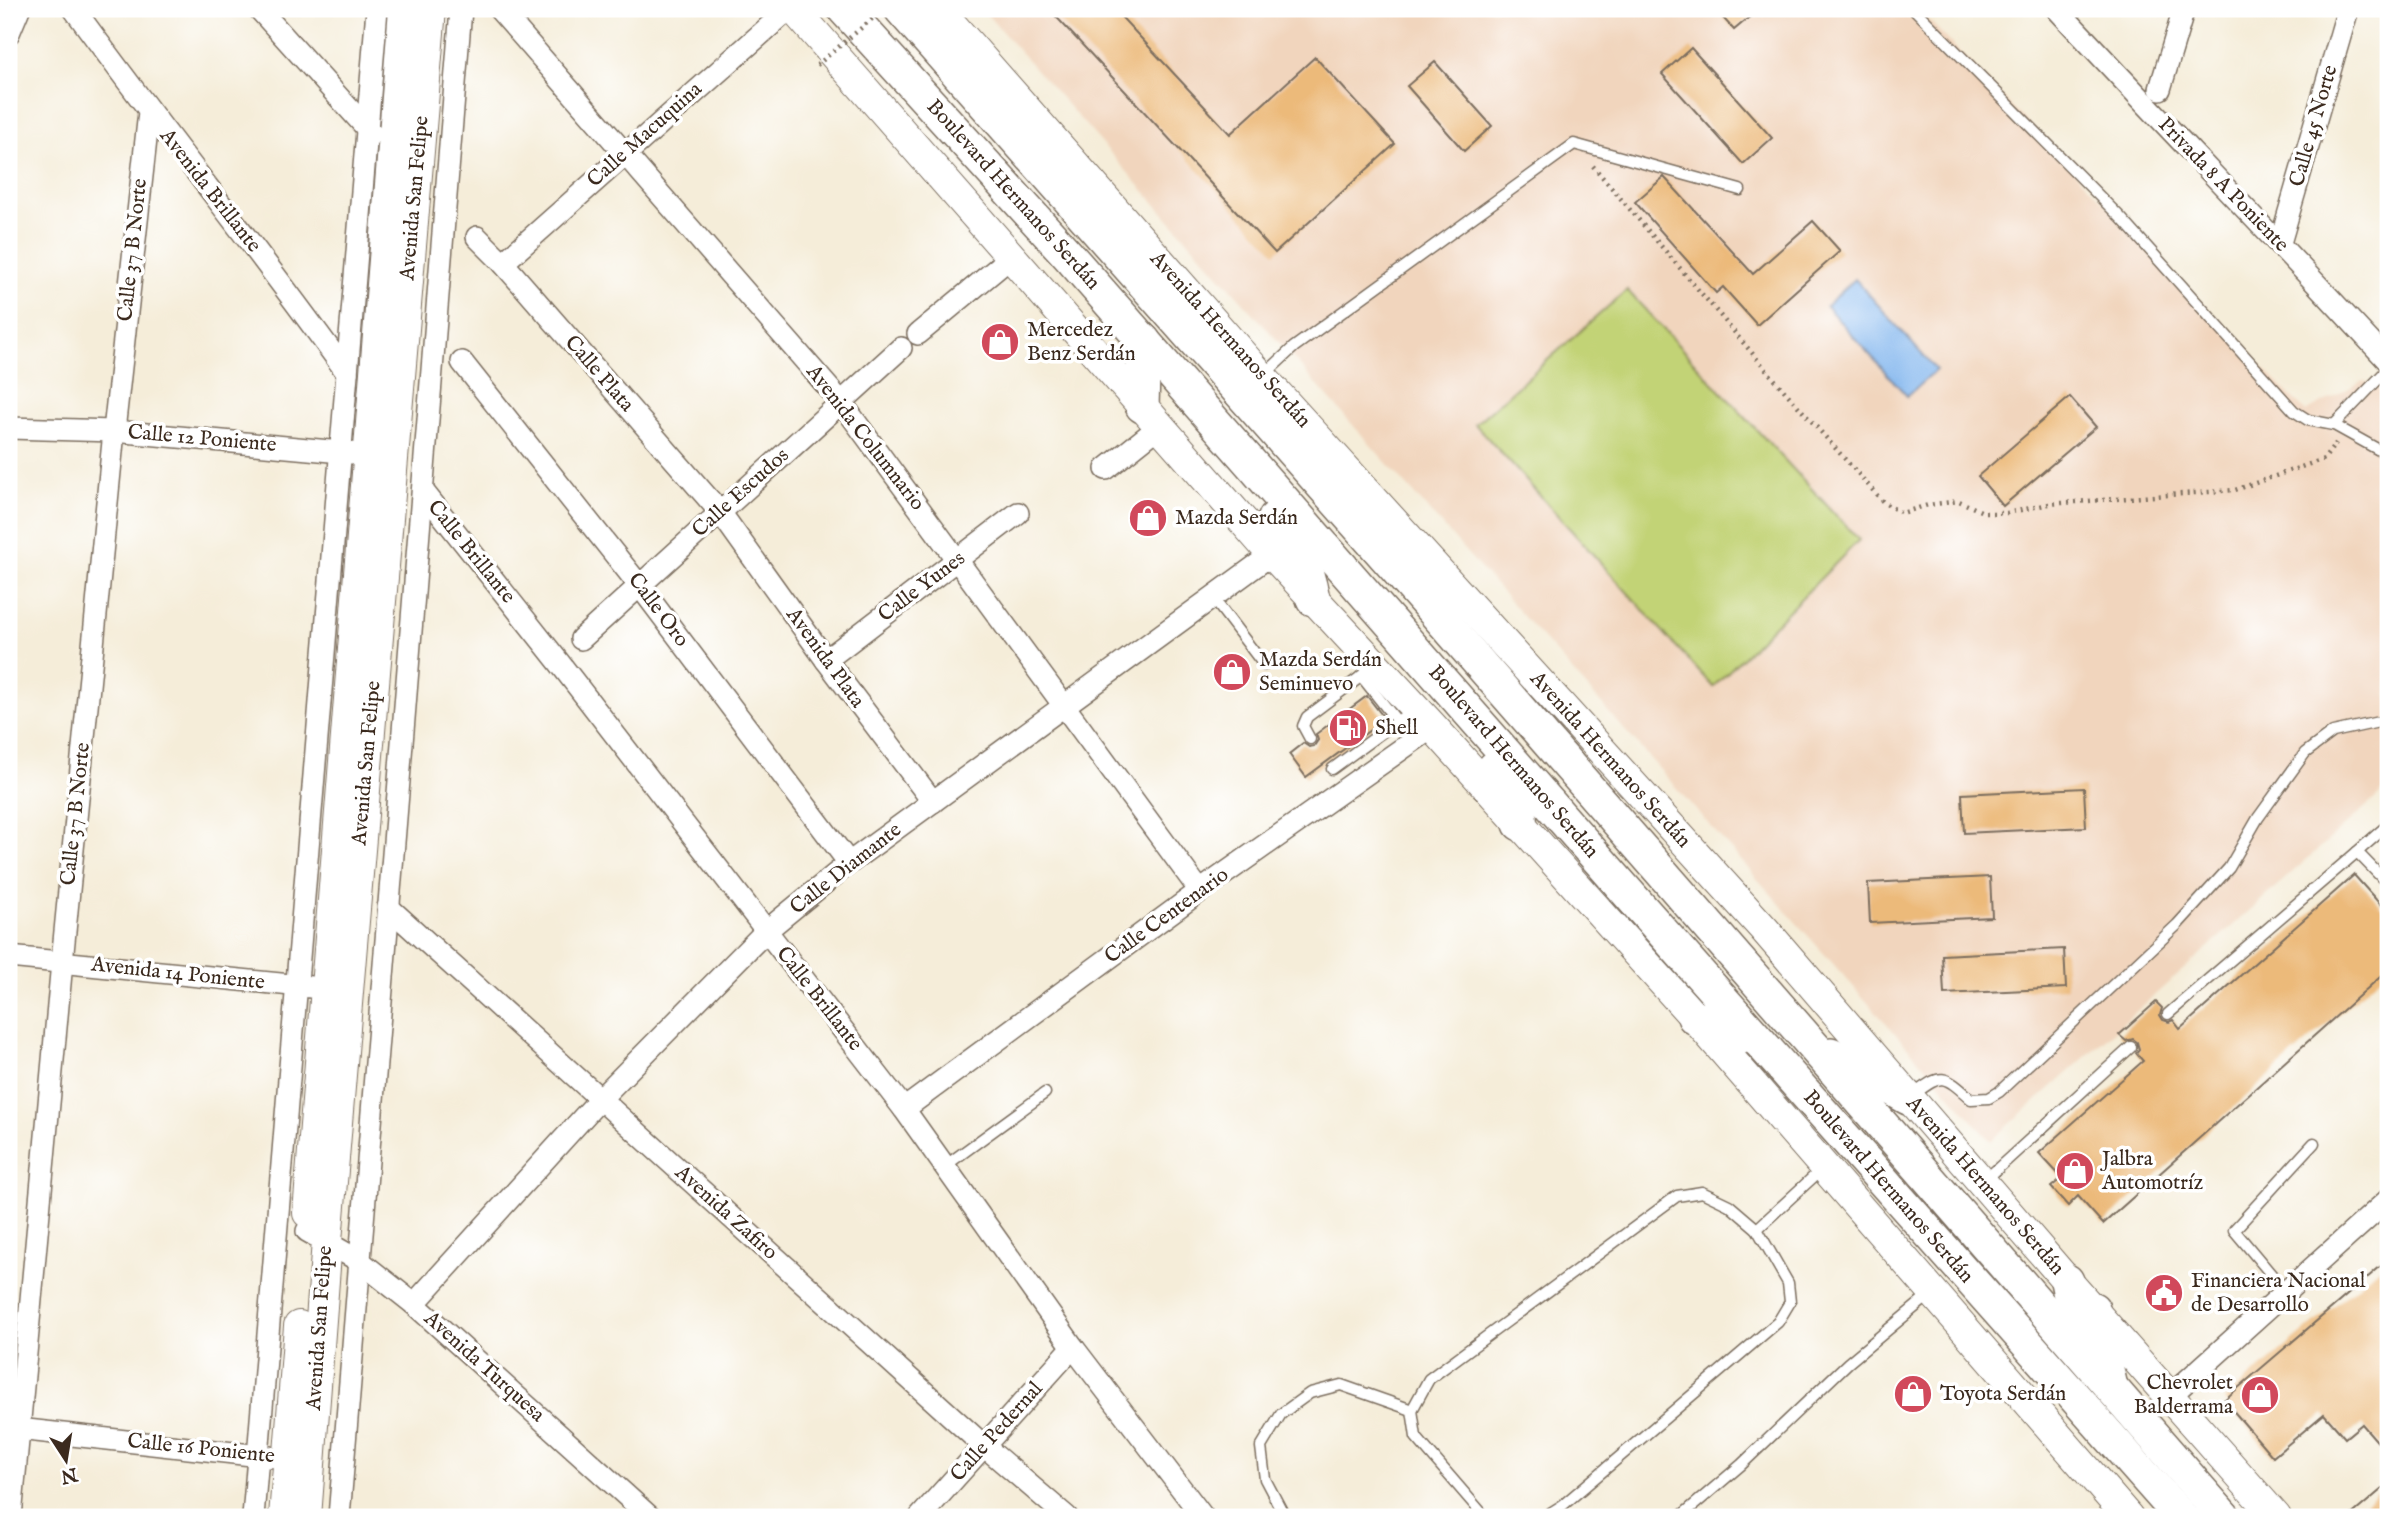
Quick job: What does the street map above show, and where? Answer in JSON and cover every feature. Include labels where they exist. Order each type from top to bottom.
[{"type":"main road","name":"Avenida San Felipe","points":[[306,1517],[300,1459],[337,990],[368,454],[404,9]]},
{"type":"main road","name":"Avenida San Felipe","points":[[368,454],[416,184],[431,9]]},
{"type":"main road","points":[[792,9],[1313,599],[1368,671],[1415,724],[1520,824],[1693,1017],[2128,1517]]},
{"type":"main road","name":"Boulevard Hermanos Serdán","points":[[844,9],[1144,341],[2181,1517]]},
{"type":"main road","name":"Boulevard Hermanos Serdán","points":[[901,9],[1446,625],[2224,1517]]},
{"type":"main road","name":"Avenida Hermanos Serdán","points":[[939,9],[1262,377],[1763,929],[2067,1281],[2276,1517]]},
{"type":"main road","points":[[1144,341],[1151,416]]},
{"type":"main road","points":[[1258,471],[1263,499],[1300,553],[1308,573],[1313,599]]},
{"type":"main road","points":[[1452,692],[1451,708],[1458,723],[1516,795],[1521,808],[1520,824]]},
{"type":"main road","points":[[1693,1017],[1758,1040]]},
{"type":"main road","points":[[1807,1040],[1908,1098]]},
{"type":"main road","points":[[2067,1281],[2083,1357]]},
{"type":"main road","points":[[2093,1309],[2111,1389]]},
{"type":"main road","points":[[2070,1450],[2098,1423]]},
{"type":"main road","name":"Avenida San Felipe","points":[[284,1517],[300,1459]]},
{"type":"street","points":[[9,33],[19,9]]},
{"type":"street","name":"Avenida Brillante","points":[[74,9],[347,373]]},
{"type":"street","points":[[259,9],[416,184]]},
{"type":"street","name":"Avenida San Felipe","points":[[253,1517],[297,986],[368,454],[347,373],[377,9]]},
{"type":"street","name":"Avenida San Felipe","points":[[338,1517],[361,1262],[461,9]]},
{"type":"street","name":"Avenida Columnario","points":[[499,9],[841,402],[1200,891]]},
{"type":"street","name":"Calle Macuquina","points":[[503,263],[792,9]]},
{"type":"street","name":"Privada 8 A Poniente","points":[[2057,9],[2152,112],[2280,243],[2388,361]]},
{"type":"street","points":[[2160,89],[2184,9]]},
{"type":"street","name":"Calle 45 Norte","points":[[2280,243],[2348,9]]},
{"type":"street","name":"Calle 37 B Norte","points":[[12,1517],[14,1428],[114,431],[149,112]]},
{"type":"street","name":"Calle Plata","points":[[477,237],[503,263],[720,512]]},
{"type":"street","name":"Calle Escudos","points":[[582,639],[639,584],[909,341],[1011,257]]},
{"type":"street","name":"Calle Oro","points":[[462,362],[639,584],[849,863]]},
{"type":"street","points":[[1106,469],[1151,416]]},
{"type":"street","name":"Calle 12 Poniente","points":[[9,428],[114,431],[368,454]]},
{"type":"street","name":"Calle Brillante","points":[[422,491],[558,661],[904,1110],[1073,1347],[1203,1517]]},
{"type":"street","name":"Avenida Plata","points":[[720,512],[825,660],[933,802]]},
{"type":"street","name":"Calle Yunes","points":[[825,660],[1018,513]]},
{"type":"street","name":"Calle Diamante","points":[[414,1304],[600,1099],[766,931],[849,863],[1272,554]]},
{"type":"street","name":"Calle Centenario","points":[[904,1110],[1200,891],[1345,790],[1415,724]]},
{"type":"street","name":"Avenida Zafiro","points":[[388,907],[984,1446],[1067,1517]]},
{"type":"street","name":"Avenida 14 Poniente","points":[[9,957],[337,990]]},
{"type":"street","points":[[2170,1396],[2388,1200]]},
{"type":"street","name":"Avenida Turquesa","points":[[317,1236],[361,1262],[414,1304],[650,1517]]},
{"type":"street","name":"Calle Pedernal","points":[[920,1517],[1073,1347]]},
{"type":"street","name":"Calle 16 Poniente","points":[[14,1428],[300,1459]]},
{"type":"lane","points":[[1914,9],[2122,219],[2294,411],[2308,419],[2334,425],[2388,455]]},
{"type":"lane","points":[[1262,377],[1294,347],[1574,144],[1740,190]]},
{"type":"lane","points":[[2334,425],[2388,369]]},
{"type":"lane","points":[[1213,598],[1264,665]]},
{"type":"lane","points":[[1310,738],[1303,726],[1304,721],[1368,671]]},
{"type":"lane","points":[[1908,1098],[1941,1078],[1951,1081],[1971,1099],[1989,1098],[1999,1092],[2178,925],[2229,868],[2258,818],[2305,753],[2333,732],[2388,720]]},
{"type":"lane","points":[[1345,790],[1329,766],[1415,724]]},
{"type":"lane","points":[[2168,1014],[2388,825]]},
{"type":"lane","points":[[2357,852],[2388,884]]},
{"type":"lane","points":[[1982,1182],[2131,1047]]},
{"type":"lane","points":[[944,1166],[1045,1093]]},
{"type":"lane","points":[[2286,1292],[2234,1230],[2314,1143]]},
{"type":"lane","points":[[1757,1229],[1823,1168]]},
{"type":"lane","points":[[1485,1517],[1416,1437],[1412,1410],[1429,1379],[1677,1196],[1702,1192],[1729,1205],[1757,1229],[1788,1283],[1790,1302],[1778,1322],[1563,1505],[1544,1517]]},
{"type":"lane","points":[[1680,1517],[1741,1465],[1848,1363],[1932,1293]]},
{"type":"lane","points":[[1285,1517],[1265,1479],[1261,1447],[1282,1415],[1310,1393],[1341,1385],[1412,1410]]},
{"type":"path","points":[[817,65],[884,9]]},
{"type":"path","points":[[1574,144],[1868,486],[1884,503],[1902,513],[1959,500],[1985,513],[2007,513],[2049,504],[2235,490],[2324,458],[2336,443],[2334,425]]},
{"type":"shaded area","points":[[982,9],[1918,9],[2306,412],[2364,380],[2388,396],[2388,787],[1991,1141]]},
{"type":"green space","points":[[1627,290],[1859,540],[1713,687],[1475,424]]},
{"type":"water","points":[[1855,279],[1936,370],[1907,396],[1826,306]]},
{"type":"building","points":[[1049,9],[1114,9],[1230,134],[1315,57],[1395,144],[1275,253]]},
{"type":"building","points":[[1715,9],[1759,9],[1734,30]]},
{"type":"building","points":[[1691,48],[1772,138],[1743,164],[1662,74]]},
{"type":"building","points":[[1435,62],[1492,126],[1464,151],[1407,86]]},
{"type":"building","points":[[1664,177],[1753,274],[1813,221],[1840,251],[1757,325],[1723,287],[1716,293],[1635,202]]},
{"type":"building","points":[[2070,397],[2096,427],[2003,506],[1978,476]]},
{"type":"building","name":"Shell","points":[[1367,696],[1385,719],[1306,777],[1289,754],[1303,743],[1309,747],[1314,746],[1318,740],[1316,734]]},
{"type":"building","points":[[2084,788],[2086,827],[1964,833],[1962,794]]},
{"type":"building","points":[[2354,875],[2388,913],[2388,970],[2103,1224],[2078,1196],[2068,1206],[2051,1187],[2062,1178],[2039,1153],[2143,1061],[2136,1053],[2139,1049],[2137,1042],[2133,1039],[2126,1041],[2119,1035],[2156,1002],[2162,1008],[2160,1015],[2163,1020],[2173,1020],[2180,1029]]},
{"type":"building","points":[[1990,877],[1992,917],[1870,923],[1868,883]]},
{"type":"building","points":[[2064,949],[2066,988],[1944,994],[1942,955]]},
{"type":"building","points":[[2388,1260],[2388,1454],[2362,1424],[2345,1438],[2324,1414],[2273,1457],[2224,1400]]},
{"type":"building","points":[[2388,1484],[2388,1517],[2349,1517]]},
{"type":"place","name":"Mercedez Benz Serdán","points":[[1000,342]]},
{"type":"place","name":"Mazda Serdán","points":[[1148,518]]},
{"type":"place","name":"Mazda Serdán Seminuevo","points":[[1232,672]]},
{"type":"place","name":"Shell","points":[[1348,728]]},
{"type":"place","name":"Jalbra Automotríz","points":[[2075,1171]]},
{"type":"place","name":"Financiera Nacional de Desarrollo","points":[[2164,1293]]},
{"type":"place","name":"Toyota Serdán","points":[[1913,1394]]},
{"type":"place","name":"Chevrolet Balderrama","points":[[2260,1395]]}]
